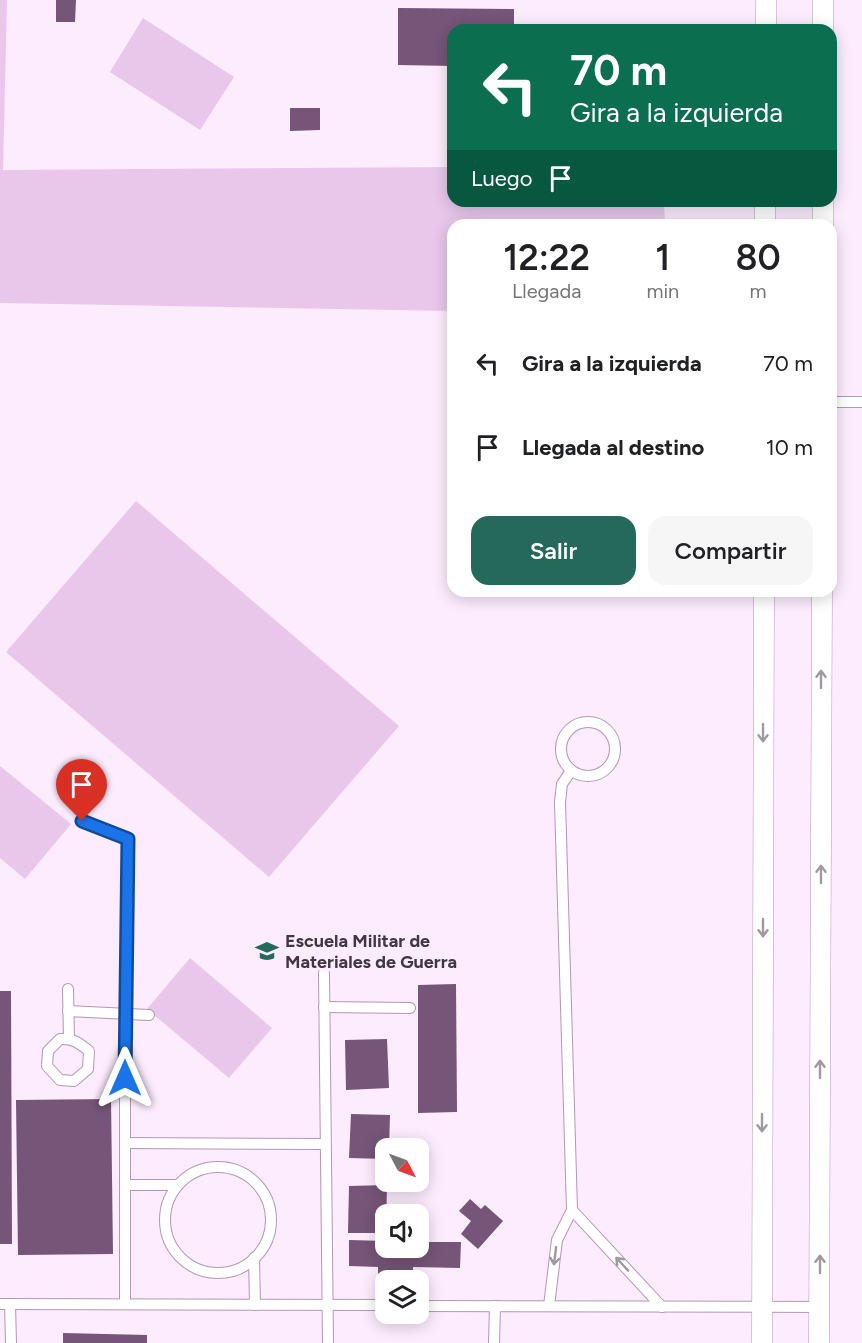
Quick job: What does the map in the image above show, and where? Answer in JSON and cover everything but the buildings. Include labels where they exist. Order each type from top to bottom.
[{"type":"street","points":[[765,24],[766,0]]},
{"type":"street","points":[[823,0],[823,24]]},
{"type":"street","points":[[762,1343],[764,597]]},
{"type":"street","points":[[819,1343],[822,597]]},
{"type":"lane","points":[[837,402],[862,402]]},
{"type":"lane","points":[[593,722],[601,724],[613,737],[615,745],[612,762],[598,774],[589,777],[571,771],[561,755],[560,746],[563,737],[576,724],[593,722]]},
{"type":"lane","points":[[549,1306],[557,1240],[572,1210],[560,802],[562,784],[571,771]]},
{"type":"lane","points":[[82,821],[128,839],[125,1014],[125,1304]]},
{"type":"lane","points":[[324,973],[328,1343]]},
{"type":"lane","points":[[68,989],[69,1039]]},
{"type":"lane","points":[[324,1007],[410,1008]]},
{"type":"lane","points":[[68,1011],[149,1015]]},
{"type":"lane","points":[[60,1039],[69,1039],[79,1042],[89,1051],[88,1069],[74,1081],[60,1080],[47,1066],[48,1051],[60,1039]]},
{"type":"lane","points":[[125,1143],[326,1144]]},
{"type":"lane","points":[[213,1166],[230,1168],[246,1174],[259,1185],[268,1200],[271,1216],[270,1233],[263,1248],[254,1258],[237,1269],[221,1273],[205,1272],[190,1266],[177,1255],[168,1241],[164,1225],[165,1209],[171,1193],[197,1171],[213,1166]]},
{"type":"lane","points":[[125,1185],[178,1185]]},
{"type":"lane","points":[[572,1210],[662,1307]]},
{"type":"lane","points":[[254,1258],[255,1305]]},
{"type":"lane","points":[[11,1343],[5,1304],[375,1305]]},
{"type":"lane","points":[[429,1306],[819,1307]]},
{"type":"lane","points":[[494,1343],[495,1306]]},
{"type":"shaded area","points":[[0,0],[7,0],[3,170],[447,167],[447,207],[664,207],[665,219],[447,219],[447,311],[0,303]]},
{"type":"shaded area","points":[[143,18],[234,77],[200,130],[110,72]]},
{"type":"shaded area","points":[[136,501],[399,726],[269,877],[6,652]]},
{"type":"shaded area","points":[[0,766],[71,824],[25,879],[0,858]]},
{"type":"shaded area","points":[[190,958],[272,1028],[229,1078],[147,1009]]},
{"type":"place","name":"Escuela Militar de Materiales de Guerra","points":[[267,951]]},
{"type":"route","points":[[82,821],[128,839],[125,1078]]}]
